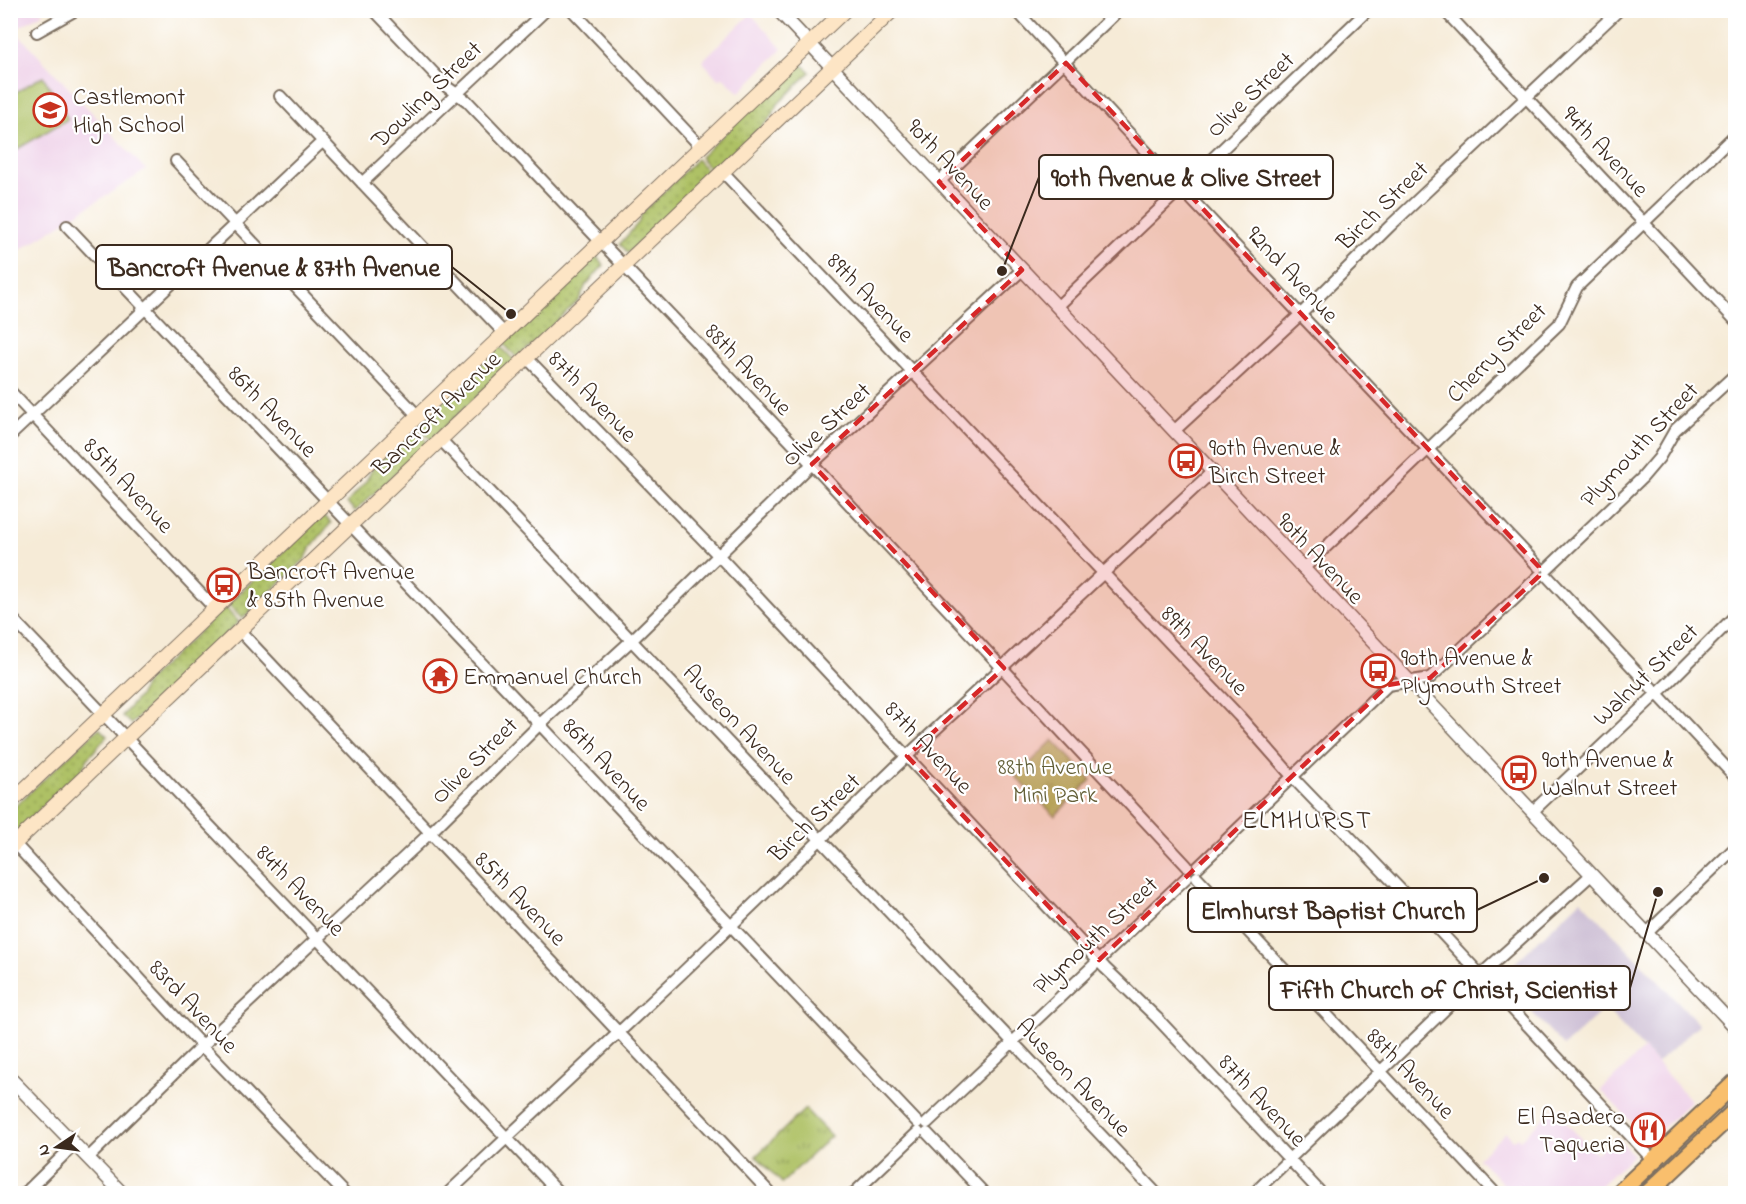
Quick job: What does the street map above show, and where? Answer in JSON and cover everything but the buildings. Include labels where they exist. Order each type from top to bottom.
[{"type":"main road","name":"Bancroft Avenue","points":[[10,803],[845,10]]},
{"type":"main road","name":"Bancroft Avenue","points":[[13,846],[893,10]]},
{"type":"main road","points":[[1618,1194],[1736,1082]]},
{"type":"main road","points":[[1647,1194],[1736,1110]]},
{"type":"street","points":[[38,32],[75,10]]},
{"type":"street","name":"88th Avenue","points":[[374,10],[456,94],[467,101],[812,464],[1319,1008],[1382,1071],[1496,1194]]},
{"type":"street","name":"Dowling Street","points":[[362,183],[546,10]]},
{"type":"street","points":[[572,10],[701,147]]},
{"type":"street","name":"90th Avenue","points":[[778,10],[1736,1028]]},
{"type":"street","name":"92nd Avenue","points":[[1016,10],[1124,128],[1430,449],[1736,778]]},
{"type":"street","points":[[939,182],[1119,10]]},
{"type":"street","name":"Olive Street","points":[[1057,307],[1368,10]]},
{"type":"street","name":"94th Avenue","points":[[1444,10],[1736,321]]},
{"type":"street","name":"Birch Street","points":[[1174,431],[1301,314],[1390,225],[1619,10]]},
{"type":"street","points":[[280,96],[505,334]]},
{"type":"street","name":"Cherry Street","points":[[1303,569],[1559,324],[1577,286],[1736,134]]},
{"type":"street","points":[[10,436],[322,142]]},
{"type":"street","points":[[176,161],[418,416]]},
{"type":"street","name":"89th Avenue","points":[[723,172],[913,371],[1653,1160]]},
{"type":"street","name":"86th Avenue","points":[[67,226],[985,1194]]},
{"type":"street","name":"Olive Street","points":[[88,1158],[202,1046],[430,833],[540,724],[633,639],[812,464],[1022,270]]},
{"type":"street","name":"87th Avenue","points":[[527,358],[718,555],[1322,1194]]},
{"type":"street","name":"Plymouth Street","points":[[853,1194],[1388,685],[1430,678],[1647,473],[1674,430],[1736,374]]},
{"type":"street","name":"85th Avenue","points":[[10,391],[215,609]]},
{"type":"street","name":"Auseon Avenue","points":[[441,440],[633,639],[820,840],[1157,1194]]},
{"type":"street","name":"Birch Street","points":[[447,1194],[907,756],[1212,472]]},
{"type":"street","name":"Walnut Street","points":[[1532,812],[1658,693],[1736,615]]},
{"type":"street","name":"84th Avenue","points":[[10,616],[560,1194]]},
{"type":"street","name":"85th Avenue","points":[[240,631],[771,1194]]},
{"type":"street","name":"83rd Avenue","points":[[13,846],[345,1194]]},
{"type":"street","points":[[1646,934],[1736,847]]},
{"type":"street","points":[[1253,1194],[1481,975],[1591,875]]},
{"type":"street","points":[[10,1078],[123,1194]]},
{"type":"street","points":[[24,1194],[75,1144]]},
{"type":"highlighted area","points":[[1066,63],[1539,567],[1539,576],[1430,678],[1388,685],[1099,960],[907,756],[1004,668],[812,464],[1022,270],[939,182]]},
{"type":"shaded area","name":"Castlemont High School","points":[[11,11],[41,11],[44,13],[14,30],[146,170],[11,256]]},
{"type":"shaded area","points":[[751,14],[782,49],[739,93],[723,77],[719,80],[702,61]]},
{"type":"shaded area","points":[[1581,900],[1699,1024],[1657,1063],[1605,1008],[1564,1046],[1499,978]]},
{"type":"shaded area","points":[[1644,1049],[1691,1101],[1649,1141],[1601,1090]]},
{"type":"shaded area","points":[[1553,1109],[1596,1154],[1616,1136],[1633,1155],[1592,1193],[1512,1193],[1478,1158],[1506,1132],[1513,1140],[1517,1137],[1520,1140]]},
{"type":"green space","points":[[800,62],[810,72],[778,104],[768,121],[713,172],[700,157]]},
{"type":"green space","points":[[43,76],[68,119],[11,153],[11,95]]},
{"type":"green space","points":[[697,159],[711,175],[628,253],[620,244],[639,222],[642,213]]},
{"type":"green space","points":[[596,256],[604,265],[586,285],[579,300],[517,358],[503,343]]},
{"type":"green space","points":[[500,346],[515,361],[431,440],[417,425]]},
{"type":"green space","points":[[414,428],[428,443],[355,511],[347,503],[366,481],[373,467]]},
{"type":"green space","points":[[323,514],[331,523],[311,547],[306,558],[242,619],[228,604]]},
{"type":"green space","points":[[225,607],[239,622],[131,724],[122,716],[140,695],[148,680]]},
{"type":"green space","points":[[99,728],[107,736],[89,757],[81,771],[17,832],[11,825],[11,810]]},
{"type":"green space","name":"88th Avenue Mini Park","points":[[1053,740],[1091,780],[1055,816],[1016,777]]},
{"type":"green space","points":[[805,1109],[831,1136],[782,1183],[756,1156]]},
{"type":"place","name":"Castlemont High School","points":[[50,110]]},
{"type":"place","name":"90th Avenue & Olive Street","points":[[1002,271]]},
{"type":"place","name":"Bancroft Avenue & 87th Avenue","points":[[511,314]]},
{"type":"place","name":"90th Avenue & Birch Street","points":[[1186,461]]},
{"type":"place","name":"Bancroft Avenue & 85th Avenue","points":[[224,585]]},
{"type":"place","name":"90th Avenue & Plymouth Street","points":[[1378,671]]},
{"type":"place","name":"Emmanuel Church","points":[[440,676]]},
{"type":"place","name":"90th Avenue & Walnut Street","points":[[1519,773]]},
{"type":"place","name":"Elmhurst Baptist Church","points":[[1544,878]]},
{"type":"place","name":"Fifth Church of Christ, Scientist","points":[[1658,892]]},
{"type":"place","name":"El Asadero Taqueria","points":[[1648,1130]]},
{"type":"district","name":"ELMHURST","points":[[1307,819]]}]
